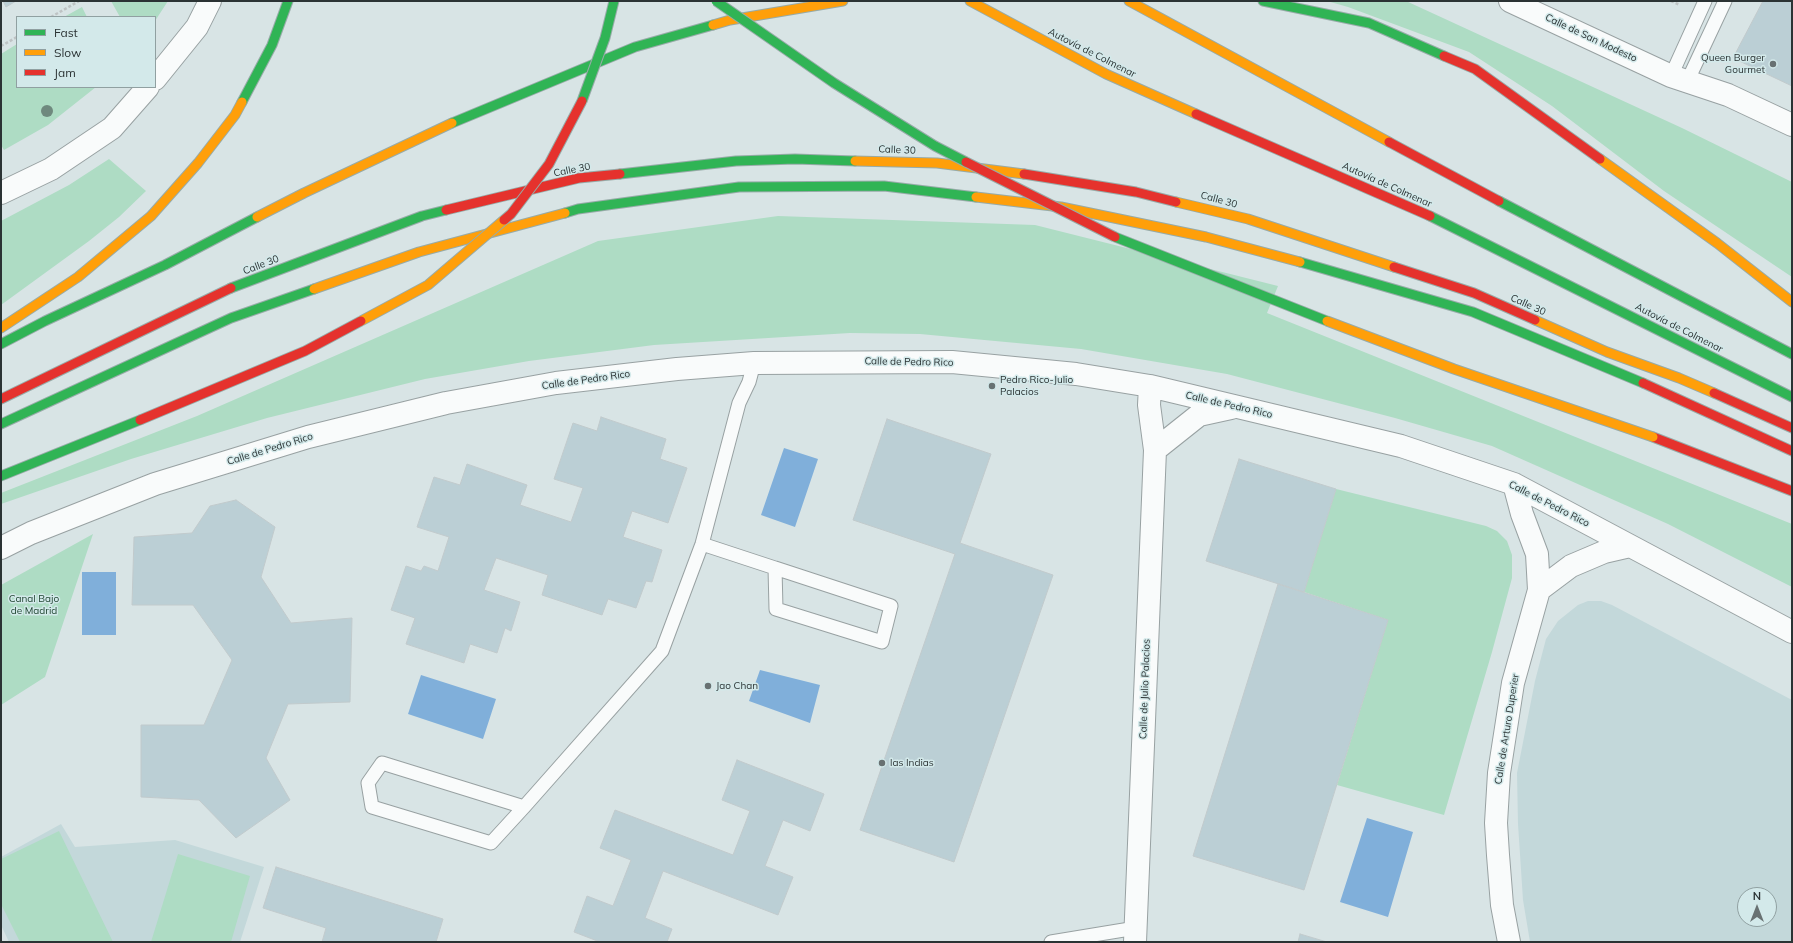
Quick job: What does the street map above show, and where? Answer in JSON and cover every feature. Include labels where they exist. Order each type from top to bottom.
[{"type":"highway","points":[[1,328],[78,277],[151,216],[198,163],[235,115],[272,45],[288,1]]},
{"type":"highway","points":[[1,476],[305,351],[428,286],[512,214],[549,164],[578,110],[605,38],[614,1]]},
{"type":"highway","points":[[716,1],[834,83],[935,146],[1110,235],[1250,291],[1454,369],[1653,437],[1792,491]]},
{"type":"highway","points":[[1,344],[45,321],[165,265],[304,193],[459,120],[635,47],[730,20],[844,1]]},
{"type":"highway","name":"Autovía de Colmenar","points":[[970,1],[1106,74],[1436,219],[1792,397]]},
{"type":"highway","points":[[1129,1],[1757,338],[1792,359]]},
{"type":"highway","points":[[1263,1],[1369,23],[1475,69],[1717,243],[1792,302]]},
{"type":"highway","name":"Calle 30","points":[[1,399],[224,291],[422,216],[579,178],[736,161],[802,159],[938,163],[1061,179],[1150,195],[1248,219],[1474,293],[1607,352],[1679,378],[1792,428]]},
{"type":"highway","points":[[1,424],[231,318],[419,252],[555,215],[578,209],[739,187],[884,186],[1061,208],[1206,237],[1324,268],[1473,312],[1667,393],[1792,451]]},
{"type":"highway","points":[[1717,243],[1772,273]]},
{"type":"highway","points":[[1757,338],[1792,354]]},
{"type":"street","points":[[156,78],[197,27],[210,1]]},
{"type":"street","name":"Calle de San Modesto","points":[[1510,1],[1679,79],[1728,95],[1792,126]]},
{"type":"street","points":[[1,193],[51,169],[112,128],[147,88]]},
{"type":"street","name":"Calle de Pedro Rico","points":[[1,548],[31,533],[155,484],[308,437],[446,403],[564,382],[677,369],[754,364],[952,362],[1076,374],[1150,386],[1401,446],[1514,484],[1792,632]]},
{"type":"street","name":"Calle de Julio Palacios","points":[[1136,935],[1155,450],[1149,405],[1150,386]]},
{"type":"street","points":[[1155,450],[1198,415],[1235,406]]},
{"type":"street","name":"Calle de Arturo Duperier","points":[[1509,942],[1502,905],[1498,855],[1496,823],[1498,773],[1513,683],[1539,590],[1537,554],[1522,514],[1514,484]]},
{"type":"street","points":[[1539,590],[1571,566],[1604,552],[1630,546]]},
{"type":"lane","points":[[1679,79],[1705,1]]},
{"type":"lane","points":[[1679,79],[1725,1]]},
{"type":"lane","points":[[524,807],[382,763],[368,783],[372,807],[491,843],[524,807],[662,651],[702,544],[739,403],[749,382],[754,364]]},
{"type":"lane","points":[[702,544],[891,606],[882,642],[776,609],[775,568]]},
{"type":"lane","name":"Calle de Julio Palacios","points":[[1051,942],[1136,935]]},
{"type":"path","points":[[53,16],[79,1]]},
{"type":"path","points":[[1,46],[16,38]]},
{"type":"shaded area","points":[[1588,601],[1601,601],[1612,605],[1792,700],[1792,942],[1530,942],[1523,900],[1518,824],[1517,773],[1535,681],[1546,639],[1558,621],[1578,605]]},
{"type":"shaded area","points":[[61,824],[75,847],[175,840],[264,867],[240,942],[9,942],[1,925],[1,857]]},
{"type":"green space","points":[[111,1],[168,1],[156,19],[156,16],[119,16]]},
{"type":"green space","points":[[1327,1],[1406,1],[1682,128],[1792,182],[1792,277],[1664,191],[1552,106],[1469,52],[1348,7]]},
{"type":"green space","points":[[82,7],[86,16],[66,16]]},
{"type":"green space","points":[[16,45],[16,88],[95,88],[48,125],[4,150],[1,145],[1,54]]},
{"type":"green space","points":[[109,159],[146,191],[119,217],[89,241],[1,305],[1,221],[69,185]]},
{"type":"green space","points":[[778,216],[1035,225],[1278,286],[1267,313],[1792,524],[1792,587],[1668,524],[1492,446],[1395,418],[1227,374],[1081,349],[920,334],[850,333],[654,345],[529,361],[425,379],[267,418],[131,459],[1,504],[1,493],[197,416],[598,241]]},
{"type":"green space","points":[[1336,489],[1486,526],[1497,531],[1507,541],[1512,555],[1512,578],[1444,815],[1337,785],[1388,620],[1304,592]]},
{"type":"green space","name":"Canal Bajo de Madrid","points":[[93,534],[45,677],[1,705],[1,585]]},
{"type":"green space","points":[[59,831],[113,942],[20,942],[1,904],[1,859]]},
{"type":"green space","points":[[178,854],[250,876],[231,942],[151,942]]},
{"type":"water","points":[[784,448],[818,459],[795,527],[761,515]]},
{"type":"water","points":[[82,572],[116,572],[116,635],[82,635]]},
{"type":"water","points":[[760,670],[820,685],[810,723],[749,701]]},
{"type":"water","points":[[421,675],[496,699],[483,739],[408,714]]},
{"type":"water","points":[[1367,818],[1413,832],[1388,917],[1340,902]]},
{"type":"building","points":[[3,1],[16,1],[6,7]]},
{"type":"building","points":[[1763,1],[1792,1],[1792,86],[1733,58]]},
{"type":"building","points":[[601,417],[666,439],[660,459],[687,468],[668,523],[632,511],[623,537],[662,550],[652,582],[646,581],[636,608],[608,599],[602,615],[542,595],[548,575],[496,558],[484,590],[520,602],[511,631],[505,628],[497,653],[470,644],[464,663],[406,644],[415,618],[391,610],[406,566],[421,571],[424,566],[438,571],[449,537],[417,527],[434,477],[460,485],[467,464],[527,485],[520,505],[571,522],[583,488],[554,479],[573,423],[597,431]]},
{"type":"building","points":[[887,419],[991,454],[960,543],[1053,575],[954,862],[860,830],[955,554],[853,520]]},
{"type":"building","points":[[1239,459],[1336,489],[1304,592],[1206,561]]},
{"type":"building","points":[[236,500],[275,527],[261,577],[291,623],[352,618],[350,702],[288,704],[266,758],[290,800],[236,838],[199,800],[141,797],[141,725],[204,725],[232,660],[193,605],[132,605],[134,537],[192,533],[210,506]]},
{"type":"building","points":[[1278,584],[1388,620],[1304,890],[1193,856]]},
{"type":"building","points":[[737,760],[824,794],[810,831],[783,820],[765,866],[793,877],[778,915],[663,871],[645,918],[672,929],[667,942],[600,942],[574,932],[587,896],[613,906],[631,860],[600,848],[615,810],[733,855],[750,811],[722,800]]},
{"type":"building","points":[[276,867],[443,919],[436,942],[322,942],[326,928],[263,908]]},
{"type":"building","points":[[1300,934],[1327,942],[1298,942]]},
{"type":"traffic: fast","points":[[242,102],[272,45],[288,1]]},
{"type":"traffic: fast","points":[[582,101],[605,38],[614,1]]},
{"type":"traffic: fast","points":[[716,1],[834,83],[935,146],[966,162]]},
{"type":"traffic: fast","points":[[1263,1],[1369,23],[1444,56]]},
{"type":"traffic: fast","points":[[452,123],[635,47],[713,25]]},
{"type":"traffic: fast","points":[[620,174],[736,161],[795,159],[855,161]]},
{"type":"traffic: fast","points":[[565,213],[578,209],[739,187],[884,186],[976,197]]},
{"type":"traffic: fast","points":[[1499,201],[1792,354]]},
{"type":"traffic: fast","points":[[231,288],[422,216],[446,210]]},
{"type":"traffic: fast","points":[[1430,216],[1792,397]]},
{"type":"traffic: fast","points":[[1,344],[45,321],[165,265],[257,217]]},
{"type":"traffic: fast","points":[[1115,237],[1327,321]]},
{"type":"traffic: fast","points":[[1300,262],[1473,312],[1643,383]]},
{"type":"traffic: fast","points":[[1,424],[231,318],[314,289]]},
{"type":"traffic: fast","points":[[1,476],[140,420]]},
{"type":"traffic: slow","points":[[713,25],[730,20],[843,1]]},
{"type":"traffic: slow","points":[[970,1],[1106,74],[1196,114]]},
{"type":"traffic: slow","points":[[1129,1],[1389,142]]},
{"type":"traffic: slow","points":[[1,328],[78,277],[151,216],[198,163],[235,115],[242,102]]},
{"type":"traffic: slow","points":[[257,217],[304,193],[452,123]]},
{"type":"traffic: slow","points":[[1600,159],[1717,243],[1792,302]]},
{"type":"traffic: slow","points":[[855,161],[937,163],[1024,174]]},
{"type":"traffic: slow","points":[[976,197],[1061,207],[1206,237],[1300,262]]},
{"type":"traffic: slow","points":[[1176,202],[1248,219],[1394,267]]},
{"type":"traffic: slow","points":[[314,289],[419,252],[565,213]]},
{"type":"traffic: slow","points":[[361,321],[428,285],[504,220]]},
{"type":"traffic: slow","points":[[1535,320],[1607,352],[1679,378],[1714,393]]},
{"type":"traffic: slow","points":[[1327,321],[1454,369],[1653,437]]},
{"type":"traffic: jam","points":[[1444,56],[1475,69],[1600,159]]},
{"type":"traffic: jam","points":[[504,220],[511,214],[549,164],[582,101]]},
{"type":"traffic: jam","points":[[1196,114],[1430,216]]},
{"type":"traffic: jam","points":[[1389,142],[1499,201]]},
{"type":"traffic: jam","points":[[966,162],[1115,237]]},
{"type":"traffic: jam","points":[[446,210],[579,178],[620,174]]},
{"type":"traffic: jam","points":[[1024,174],[1136,192],[1176,202]]},
{"type":"traffic: jam","points":[[1394,267],[1474,293],[1535,320]]},
{"type":"traffic: jam","points":[[1,399],[231,288]]},
{"type":"traffic: jam","points":[[140,420],[305,351],[361,321]]},
{"type":"traffic: jam","points":[[1643,383],[1792,451]]},
{"type":"traffic: jam","points":[[1714,393],[1792,428]]},
{"type":"traffic: jam","points":[[1653,437],[1792,491]]},
{"type":"place","name":"Queen Burger Gourmet","points":[[1773,64]]},
{"type":"place","name":"Pedro Rico-Julio Palacios","points":[[992,386]]},
{"type":"place","name":"Jao Chan","points":[[708,686]]},
{"type":"place","name":"las Indias","points":[[882,763]]}]
